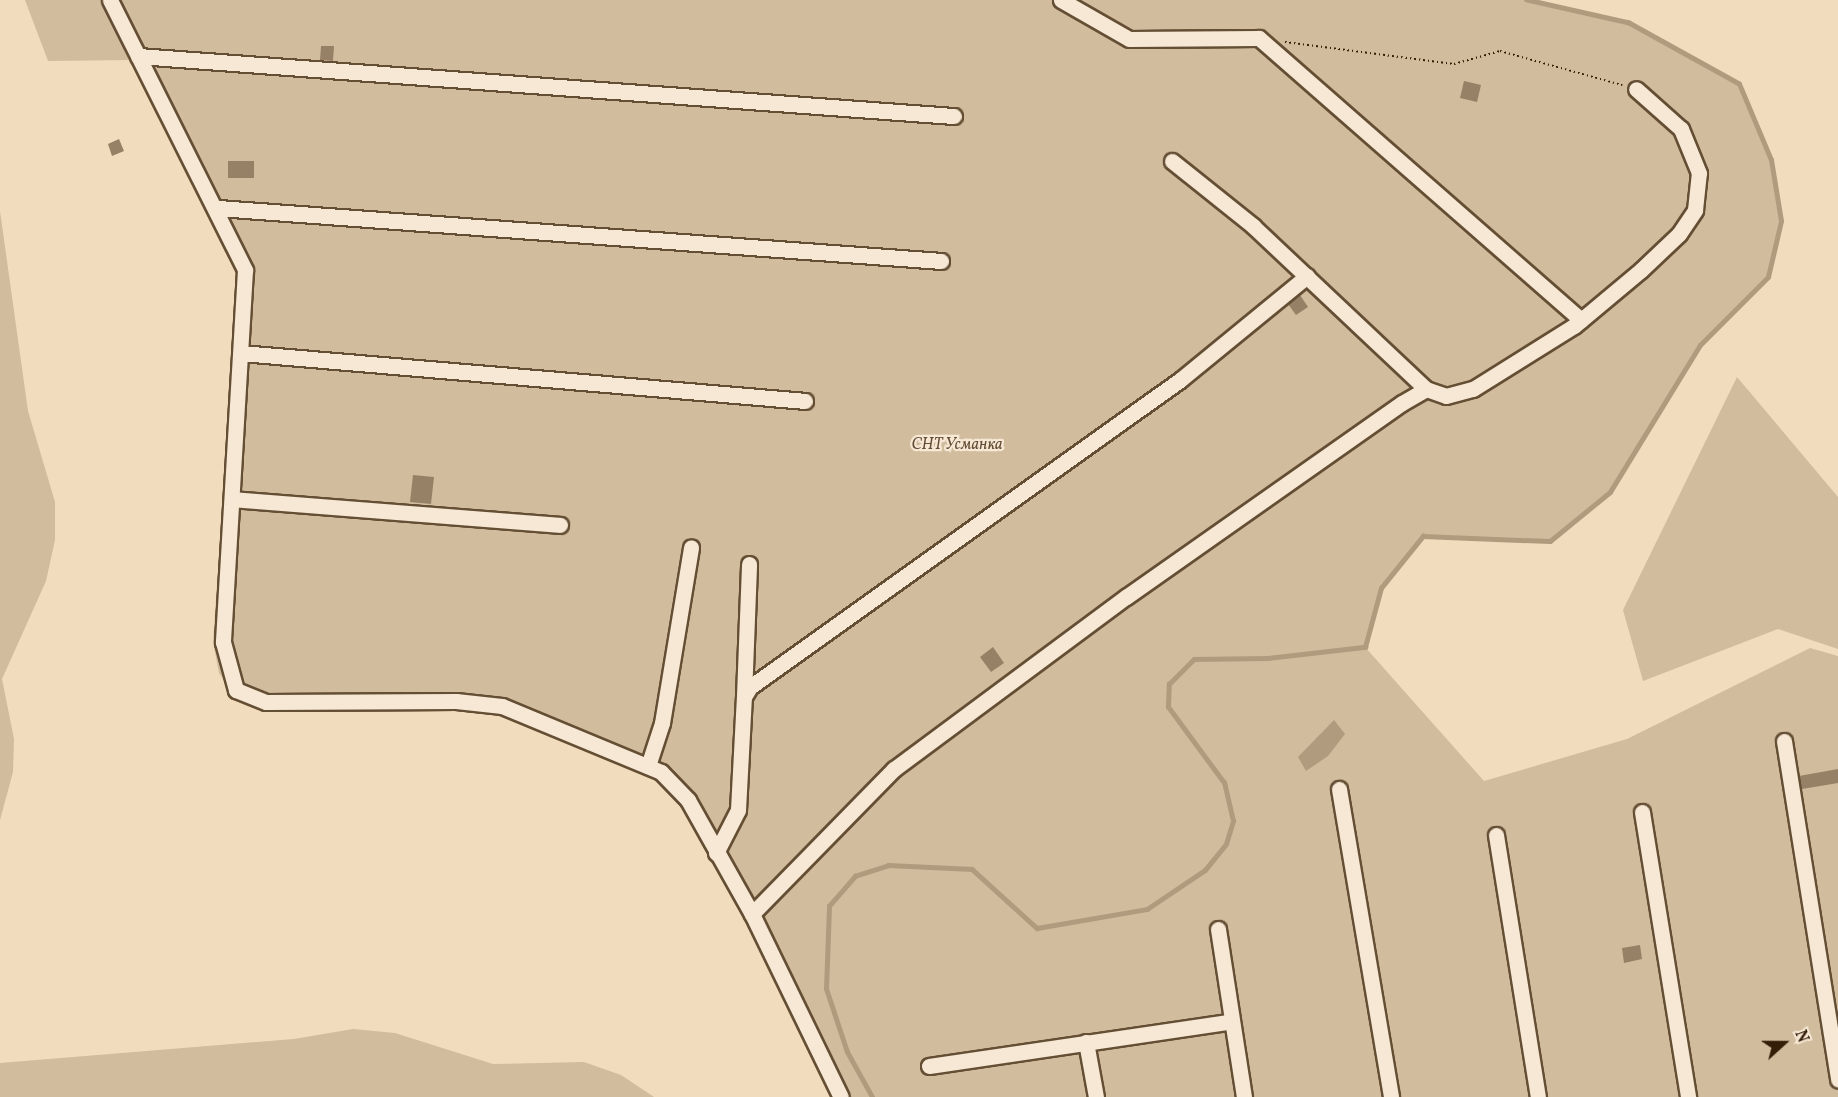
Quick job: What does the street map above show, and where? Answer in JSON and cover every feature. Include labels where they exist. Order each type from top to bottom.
[{"type":"street","points":[[110,0],[218,208],[245,270],[224,657],[236,690],[249,700],[502,706],[648,766],[688,800],[752,914],[841,1097]]},
{"type":"street","points":[[1061,0],[1129,39],[1259,38],[1581,320]]},
{"type":"street","points":[[138,56],[954,116]]},
{"type":"street","points":[[1172,161],[1307,276],[1426,388],[1446,396],[1473,389],[1581,320],[1679,234],[1695,210],[1699,173],[1682,129],[1636,88]]},
{"type":"street","points":[[218,208],[941,261]]},
{"type":"street","points":[[744,697],[842,620],[1171,386],[1307,276]]},
{"type":"street","points":[[241,353],[805,401]]},
{"type":"street","points":[[752,914],[894,769],[1126,597],[1426,388]]},
{"type":"street","points":[[232,499],[560,525]]},
{"type":"street","points":[[648,766],[662,723],[692,547]]},
{"type":"street","points":[[716,853],[738,810],[749,564]]},
{"type":"street","points":[[1784,741],[1838,1080]]},
{"type":"street","points":[[1339,789],[1391,1097]]},
{"type":"street","points":[[1642,812],[1688,1097]]},
{"type":"street","points":[[1496,835],[1538,1097]]},
{"type":"street","points":[[1218,929],[1244,1097]]},
{"type":"street","points":[[929,1066],[1232,1021]]},
{"type":"street","points":[[1086,1042],[1096,1097]]},
{"type":"path","points":[[1259,38],[1454,64],[1500,51],[1636,88]]},
{"type":"green space","name":"СНТ Усманка","points":[[25,0],[1527,0],[1629,23],[1739,84],[1771,160],[1781,221],[1768,277],[1700,345],[1610,492],[1550,541],[1423,536],[1381,588],[1365,647],[1484,781],[1627,739],[1810,648],[1838,656],[1838,1097],[834,1097],[685,802],[658,776],[502,710],[248,705],[235,697],[219,673],[213,642],[239,266],[130,60],[48,61]]},
{"type":"green space","points":[[0,211],[28,411],[55,502],[55,540],[46,581],[2,679],[14,739],[13,772],[0,820]]},
{"type":"green space","points":[[1737,377],[1838,497],[1838,649],[1778,629],[1643,681],[1623,610]]},
{"type":"green space","points":[[353,1029],[395,1033],[493,1064],[584,1062],[621,1075],[654,1097],[0,1097],[0,1063],[294,1039]]},
{"type":"shaded area","points":[[1334,720],[1345,734],[1328,756],[1306,771],[1298,757]]},
{"type":"building","points":[[321,46],[334,46],[333,61],[320,60]]},
{"type":"building","points":[[1464,81],[1481,85],[1477,102],[1460,98]]},
{"type":"building","points":[[119,139],[124,151],[112,156],[108,144]]},
{"type":"building","points":[[228,161],[254,161],[254,178],[228,178]]},
{"type":"building","points":[[1300,295],[1308,307],[1296,315],[1288,304]]},
{"type":"building","points":[[413,475],[434,477],[431,504],[410,502]]},
{"type":"building","points":[[993,647],[1004,663],[991,672],[980,657]]},
{"type":"building","points":[[1838,769],[1838,783],[1802,789],[1799,776]]},
{"type":"building","points":[[1640,945],[1642,959],[1624,963],[1622,948]]},
{"type":"waterway","points":[[872,1097],[847,1052],[826,989],[829,906],[855,876],[888,865],[972,869],[1037,928],[1147,909],[1205,870],[1226,844],[1233,821],[1224,783],[1168,707],[1169,684],[1194,659],[1268,658],[1365,647],[1381,588],[1423,536],[1550,541],[1610,492],[1700,345],[1768,277],[1781,221],[1771,160],[1739,84],[1629,23],[1527,0]]}]
